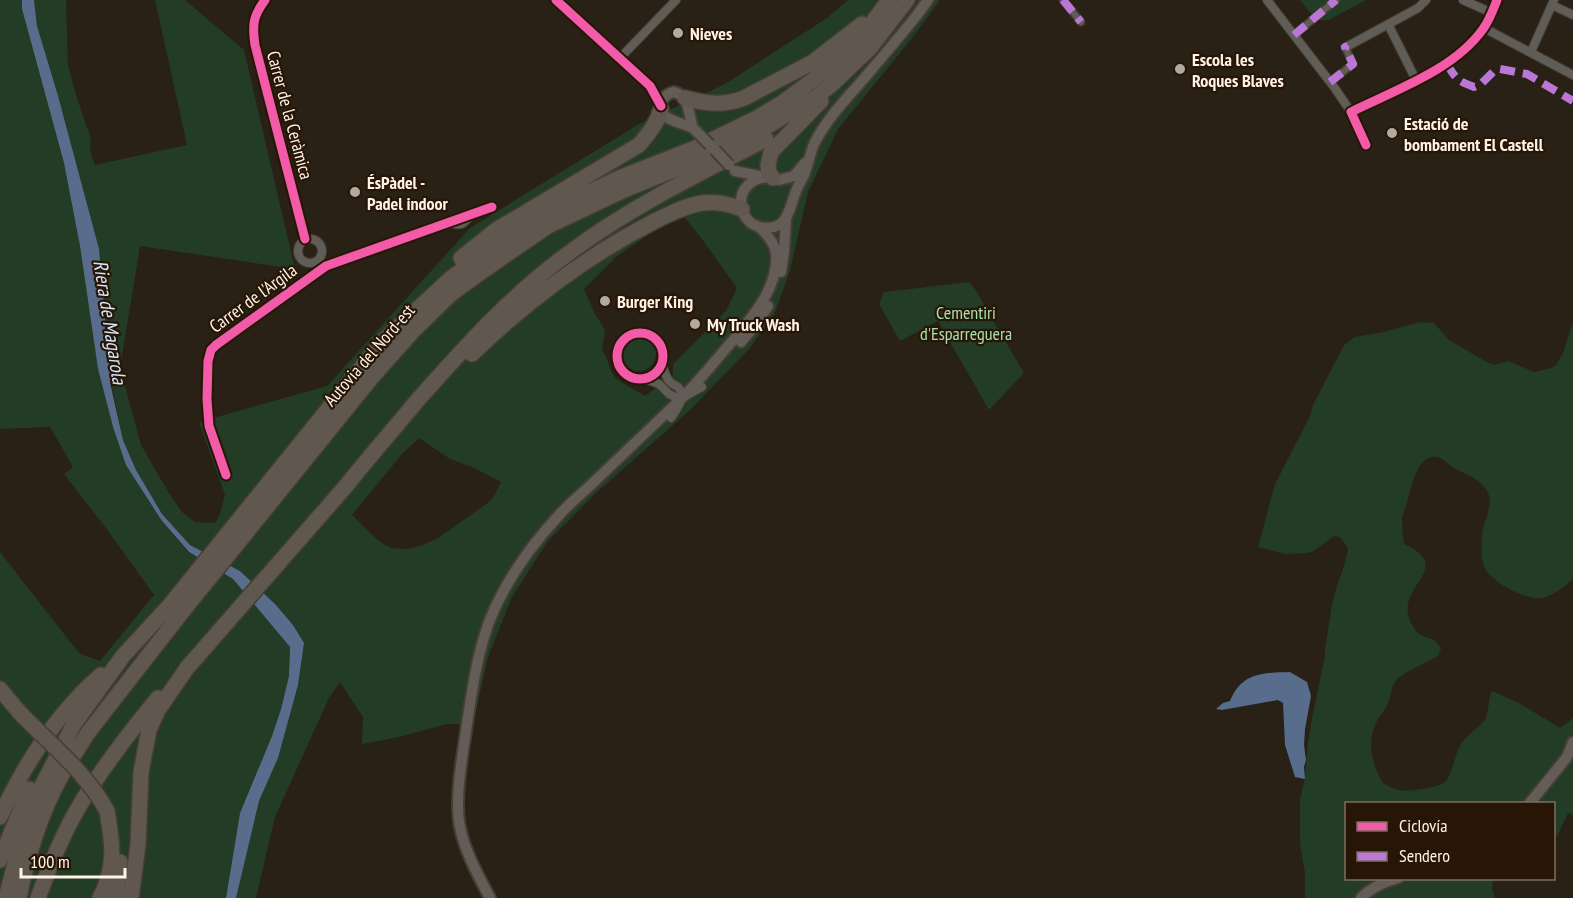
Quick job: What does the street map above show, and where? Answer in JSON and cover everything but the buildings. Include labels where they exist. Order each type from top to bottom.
[{"type":"highway","name":"Autovia del Nord-est","points":[[19,898],[48,802],[60,778],[97,720],[176,608],[287,471],[383,341],[459,273],[499,242],[549,211],[619,178],[693,149],[757,118],[782,103],[821,74],[861,38],[889,0]]},
{"type":"highway","name":"Autovia del Nord-est","points":[[287,471],[392,354],[452,294],[548,226],[624,190],[699,160],[751,135],[815,98],[870,48],[908,0]]},
{"type":"highway","points":[[686,104],[700,102],[718,104],[744,98],[813,62],[867,20],[877,15]]},
{"type":"highway","points":[[771,179],[768,165],[771,152],[822,100],[830,86]]},
{"type":"highway","points":[[131,898],[138,845],[141,772],[149,730],[159,710],[187,668],[447,367],[528,286],[568,253],[602,230],[677,185],[766,138],[791,122],[815,98]]},
{"type":"highway","points":[[383,341],[390,329],[443,273],[496,230],[639,145],[651,132],[661,107]]},
{"type":"highway","points":[[346,486],[451,374],[494,333],[558,282],[636,231],[673,212],[700,203],[742,202]]},
{"type":"highway","name":"Autovia del Nord-est","points":[[6,898],[34,801],[74,724],[123,656],[176,608]]},
{"type":"highway","points":[[0,817],[32,756],[60,718],[89,685],[123,656]]},
{"type":"highway","points":[[38,898],[51,864],[77,810],[103,769],[140,720],[178,675],[187,668]]},
{"type":"highway","points":[[0,860],[21,806],[50,751],[72,717],[99,688]]},
{"type":"highway","points":[[0,690],[20,713],[81,772],[96,791],[114,824],[118,843],[120,866],[116,898]]},
{"type":"highway","points":[[100,898],[110,875],[113,856],[107,811]]},
{"type":"main road","points":[[490,898],[464,842],[458,814],[464,748],[478,660],[493,612],[533,545],[562,512],[669,415],[758,323],[766,311],[780,277],[786,219],[808,159],[823,129],[928,0]]},
{"type":"main road","points":[[669,415],[682,398],[698,386],[757,311],[766,295],[775,267],[776,253],[770,240],[759,227],[745,217],[732,168],[693,128],[665,116],[661,107],[663,98],[669,93],[677,93],[686,104],[693,128]]},
{"type":"main road","points":[[673,120],[681,117],[686,104]]},
{"type":"main road","points":[[742,202],[748,185],[757,179],[794,176],[808,159]]},
{"type":"main road","points":[[732,168],[771,179],[789,191],[792,203]]},
{"type":"main road","points":[[759,227],[771,228],[786,219]]},
{"type":"main road","points":[[1531,802],[1567,757],[1573,742]]},
{"type":"main road","points":[[1361,898],[1370,889],[1395,880]]},
{"type":"street","name":"Carrer de la Ceràmica","points":[[265,0],[254,18],[255,45],[305,239]]},
{"type":"street","points":[[556,0],[650,86],[661,107]]},
{"type":"street","points":[[620,58],[676,0]]},
{"type":"street","points":[[1063,0],[1081,22]]},
{"type":"street","points":[[1267,0],[1351,111],[1366,145]]},
{"type":"street","points":[[1294,34],[1336,0]]},
{"type":"street","points":[[1330,82],[1353,64],[1345,47],[1418,8],[1426,0]]},
{"type":"street","points":[[1463,0],[1492,13]]},
{"type":"street","points":[[1351,111],[1447,64],[1468,47],[1485,28],[1497,0]]},
{"type":"street","points":[[1531,52],[1553,3],[1573,15]]},
{"type":"street","points":[[1388,24],[1416,80]]},
{"type":"street","points":[[1485,28],[1573,75]]},
{"type":"street","points":[[650,86],[669,93]]},
{"type":"street","name":"Carrer de l'Argila","points":[[226,475],[209,426],[207,399],[208,362],[211,350],[233,332],[333,263],[492,207]]},
{"type":"street","points":[[662,364],[654,374],[636,378],[624,372],[618,360],[620,346],[628,336],[638,333],[657,340],[663,353],[662,364],[669,381],[677,387],[698,386]]},
{"type":"street","points":[[643,378],[659,384],[669,394],[682,398],[677,387]]},
{"type":"street","points":[[669,394],[669,415]]},
{"type":"green space","points":[[0,0],[22,0],[22,9],[64,163],[80,246],[98,369],[113,427],[162,521],[188,552],[233,579],[290,647],[289,676],[281,709],[240,813],[226,898],[0,898],[0,552],[79,653],[100,661],[154,595],[64,474],[73,467],[50,427],[0,429]]},
{"type":"green space","points":[[34,0],[66,0],[68,65],[91,139],[90,151],[95,165],[187,145],[155,0],[185,0],[244,50],[295,269],[140,246],[120,368],[141,445],[169,493],[182,512],[195,522],[215,523],[225,495],[199,422],[327,386],[470,228],[639,124],[725,84],[827,18],[848,0],[940,0],[838,129],[808,192],[790,271],[774,315],[749,349],[690,410],[596,493],[548,541],[512,597],[488,657],[473,724],[447,724],[362,744],[363,717],[340,682],[329,698],[275,817],[256,898],[236,898],[259,801],[278,758],[298,685],[304,643],[293,625],[276,605],[240,571],[190,545],[162,514],[136,470],[123,440],[37,26]],"holes":[[[684,217],[737,288],[726,311],[673,364],[673,375],[645,396],[621,382],[613,374],[602,351],[605,330],[584,289],[616,257],[658,228]],[[419,438],[450,459],[501,482],[489,502],[438,538],[407,549],[391,548],[371,534],[352,515],[402,454]]]},
{"type":"green space","points":[[1300,0],[1366,0],[1329,20],[1316,20]]},
{"type":"green space","name":"Cementiri d'Esparreguera","points":[[969,282],[1024,373],[989,410],[938,321],[900,341],[879,304],[884,292]]},
{"type":"green space","points":[[1420,322],[1434,323],[1449,340],[1487,362],[1494,365],[1508,361],[1534,372],[1556,365],[1563,353],[1573,322],[1573,579],[1562,588],[1542,598],[1518,593],[1500,584],[1487,572],[1481,551],[1483,530],[1490,503],[1486,489],[1477,480],[1437,457],[1424,461],[1416,474],[1402,519],[1404,544],[1418,552],[1425,561],[1422,577],[1408,606],[1410,620],[1416,631],[1434,640],[1441,649],[1438,656],[1397,679],[1389,702],[1374,729],[1371,745],[1373,761],[1383,783],[1396,789],[1417,790],[1446,781],[1463,742],[1485,719],[1492,691],[1519,703],[1560,728],[1573,718],[1573,815],[1568,813],[1555,838],[1555,802],[1345,802],[1345,880],[1493,880],[1492,889],[1495,898],[1305,898],[1305,873],[1300,844],[1300,800],[1331,609],[1348,548],[1340,537],[1334,536],[1312,552],[1285,554],[1258,547],[1275,484],[1344,345],[1355,337]]},
{"type":"green space","points":[[639,337],[651,342],[656,354],[651,366],[639,371],[627,366],[622,354],[627,342]]},
{"type":"water","points":[[22,0],[34,0],[37,26],[99,249],[111,387],[123,440],[136,470],[162,514],[190,545],[240,571],[276,605],[293,625],[304,643],[298,685],[278,758],[259,801],[236,898],[226,898],[240,813],[281,709],[289,676],[290,647],[233,579],[189,552],[162,521],[126,465],[113,427],[98,369],[80,246],[64,163],[22,9]]},
{"type":"water","points":[[1290,672],[1307,682],[1311,696],[1305,729],[1305,779],[1295,777],[1285,745],[1283,703],[1278,700],[1222,710],[1216,709],[1230,701],[1235,691],[1247,679],[1262,674]]},
{"type":"marked path","points":[[1063,0],[1081,22]]},
{"type":"marked path","points":[[1294,35],[1336,0]]},
{"type":"marked path","points":[[1330,82],[1353,64],[1345,47],[1348,46]]},
{"type":"marked path","points":[[1447,64],[1452,73],[1464,83],[1474,87],[1500,69],[1527,74],[1573,101]]},
{"type":"cycle path","points":[[265,0],[254,21],[255,45],[305,239]]},
{"type":"cycle path","points":[[556,0],[650,86],[661,106]]},
{"type":"cycle path","points":[[1366,145],[1351,112],[1423,78],[1456,56],[1483,29],[1497,0]]},
{"type":"cycle path","points":[[226,475],[209,426],[207,399],[208,361],[211,350],[326,266],[492,207]]},
{"type":"cycle path","points":[[640,333],[656,340],[663,356],[656,372],[640,379],[624,372],[617,356],[624,340],[640,333]]},
{"type":"place","name":"Nieves","points":[[678,33]]},
{"type":"place","name":"Escola les Roques Blaves","points":[[1180,69]]},
{"type":"place","name":"Estació de bombament El Castell","points":[[1392,133]]},
{"type":"place","name":"ÉsPàdel - Padel indoor","points":[[355,192]]},
{"type":"place","name":"Burger King","points":[[605,301]]},
{"type":"place","name":"My Truck Wash","points":[[695,324]]},
{"type":"water label","name":"Riera de Magarola","points":[[110,322]]}]
